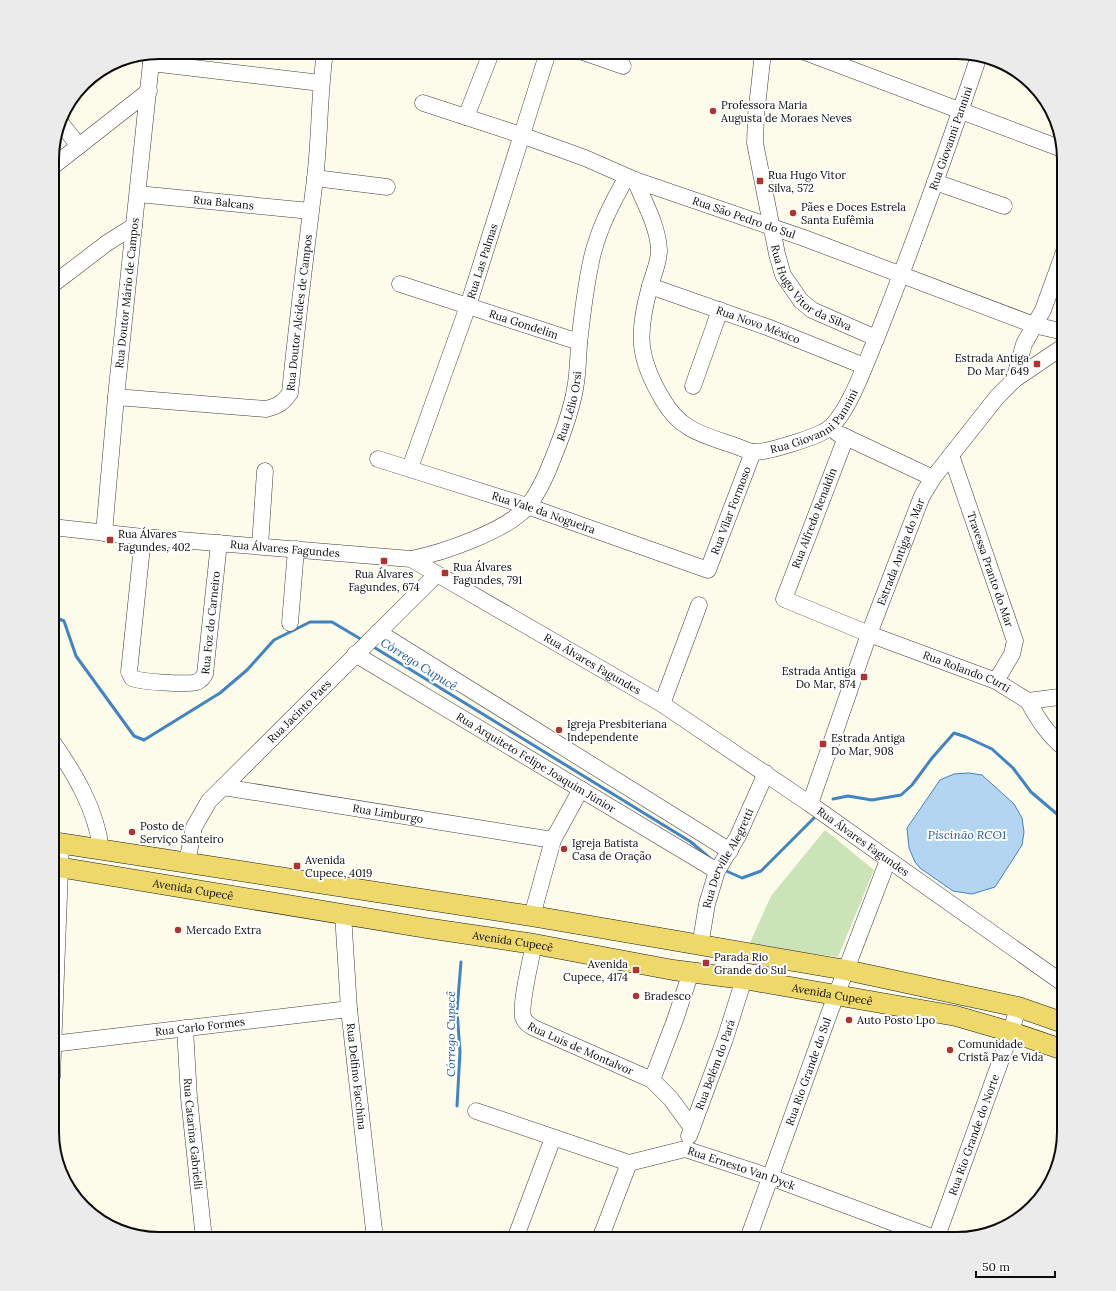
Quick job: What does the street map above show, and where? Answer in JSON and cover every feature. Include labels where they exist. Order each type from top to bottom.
[{"type":"main road","points":[[59,843],[532,916],[846,970],[1018,1007],[1057,1021]]},
{"type":"main road","name":"Avenida Cupecê","points":[[59,867],[534,944],[673,970],[744,979],[956,1016],[1057,1048]]},
{"type":"street","points":[[159,59],[321,83]]},
{"type":"street","name":"Rua Doutor Alcides de Campos","points":[[116,397],[266,409],[284,402],[290,393],[315,178],[321,83],[324,59]]},
{"type":"street","points":[[466,117],[489,59]]},
{"type":"street","name":"Rua Las Palmas","points":[[410,468],[468,306],[546,59]]},
{"type":"street","points":[[604,59],[623,66]]},
{"type":"street","name":"Rua Hugo Vitor da Silva","points":[[763,59],[756,116],[755,143],[777,254],[783,275],[801,301],[812,310],[876,338]]},
{"type":"street","points":[[824,59],[1056,146]]},
{"type":"street","name":"Rua Doutor Mário de Campos","points":[[104,533],[116,397],[152,60]]},
{"type":"street","name":"Rua Giovanni Pannini","points":[[631,179],[658,240],[657,263],[641,322],[640,341],[652,380],[663,400],[673,416],[685,426],[698,433],[753,452],[791,443],[828,429],[839,417],[846,406],[902,275],[977,61]]},
{"type":"street","points":[[59,162],[148,91]]},
{"type":"street","name":"Rua São Pedro do Sul","points":[[423,103],[521,135],[584,158],[631,179],[804,238],[1034,325],[1057,330]]},
{"type":"street","points":[[64,127],[79,146]]},
{"type":"street","points":[[315,178],[387,187]]},
{"type":"street","name":"Rua Lélio Orsi","points":[[411,559],[428,556],[492,530],[511,519],[527,506],[547,474],[567,420],[575,389],[579,342],[592,258],[605,216],[631,179]]},
{"type":"street","points":[[935,182],[1004,206]]},
{"type":"street","name":"Rua Balcans","points":[[138,194],[310,211]]},
{"type":"street","points":[[59,280],[107,243],[134,226]]},
{"type":"street","points":[[1014,380],[1024,344],[1043,310],[1057,271]]},
{"type":"street","name":"Rua Gondelim","points":[[400,284],[579,342]]},
{"type":"street","name":"Rua Novo México","points":[[650,286],[720,310],[864,366]]},
{"type":"street","points":[[693,386],[720,310]]},
{"type":"street","name":"Estrada Antiga do Mar","points":[[810,804],[915,512],[933,478],[997,397],[1014,380],[1057,351]]},
{"type":"street","points":[[828,429],[933,478]]},
{"type":"street","name":"Rua Alfredo Renaldin","points":[[846,437],[784,599],[870,634]]},
{"type":"street","name":"Rua Vilar Formoso","points":[[708,570],[753,452]]},
{"type":"street","name":"Travessa Pranto do Mar","points":[[951,454],[1015,641],[1012,654],[996,682]]},
{"type":"street","name":"Rua Vale da Nogueira","points":[[378,459],[527,506],[708,570]]},
{"type":"street","points":[[260,546],[265,471]]},
{"type":"street","name":"Rua Álvares Fagundes","points":[[59,528],[143,537],[411,559],[662,704],[810,804],[1057,979]]},
{"type":"street","name":"Rua Foz do Carneiro","points":[[143,537],[130,672],[132,678],[141,681],[194,683],[203,678],[206,674],[219,543]]},
{"type":"street","points":[[290,623],[296,549]]},
{"type":"street","name":"Rua Jacinto Paes","points":[[187,862],[194,827],[208,801],[437,574]]},
{"type":"street","points":[[662,704],[699,605]]},
{"type":"street","points":[[376,634],[729,852]]},
{"type":"street","name":"Rua Rolando Curti","points":[[870,634],[996,682],[1028,701]]},
{"type":"street","name":"Rua Arquiteto Felipe Joaquim Júnior","points":[[357,652],[581,789],[718,870]]},
{"type":"street","points":[[1057,697],[1028,701],[1037,719],[1046,731],[1057,741]]},
{"type":"street","points":[[59,751],[91,807],[99,835],[101,849]]},
{"type":"street","name":"Rua Derville Alegretti","points":[[700,946],[707,904],[718,870],[729,852],[766,774]]},
{"type":"street","name":"Rua Limburgo","points":[[223,787],[553,840]]},
{"type":"street","points":[[532,916],[553,840],[581,789]]},
{"type":"street","name":"Rua Rio Grande do Sul","points":[[750,1232],[836,996],[888,860]]},
{"type":"street","name":"Rua Delfino Facchina","points":[[343,914],[349,1009],[374,1232]]},
{"type":"street","name":"Rua Luís de Montalvor","points":[[534,944],[524,1001],[523,1015],[526,1023],[534,1028],[652,1080],[671,1100],[692,1128]]},
{"type":"street","points":[[652,1080],[675,1020],[691,972]]},
{"type":"street","name":"Rua Belém do Pará","points":[[685,1149],[725,1039],[744,979]]},
{"type":"street","name":"Rua Rio Grande do Norte","points":[[939,1232],[1011,1032],[1018,1007]]},
{"type":"street","name":"Rua Carlo Formes","points":[[59,1043],[349,1009]]},
{"type":"street","name":"Rua Catarina Gabrielli","points":[[185,1028],[190,1105],[203,1232]]},
{"type":"street","points":[[476,1111],[629,1163],[603,1232]]},
{"type":"street","points":[[518,1232],[554,1138]]},
{"type":"street","name":"Rua Ernesto Van Dyck","points":[[629,1163],[685,1149],[770,1177],[917,1232]]},
{"type":"green space","points":[[825,830],[874,870],[838,957],[749,945],[771,896]]},
{"type":"water","name":"Piscinão RCO1","points":[[969,773],[982,775],[1014,804],[1022,818],[1024,832],[1022,845],[995,887],[972,894],[953,891],[920,868],[915,862],[909,848],[907,828],[940,780],[954,774]]},
{"type":"waterway","name":"Córrego Cupucê","points":[[59,619],[64,621],[76,656],[134,736],[144,740],[220,693],[247,670],[274,640],[310,622],[332,622],[364,641]]},
{"type":"waterway","name":"Córrego Cupucê","points":[[372,646],[691,842],[712,860]]},
{"type":"waterway","name":"Córrego Cupucê","points":[[833,799],[848,796],[872,800],[901,795],[912,785],[932,758],[954,733],[992,749],[1013,768],[1031,792],[1057,814]]},
{"type":"waterway","name":"Córrego Cupucê","points":[[724,870],[742,878],[761,871],[814,818]]},
{"type":"waterway","name":"Córrego Cupecê","points":[[457,1106],[460,1052],[457,1010],[461,962]]},
{"type":"place","name":"Professora Maria Augusta de Moraes Neves","points":[[713,111]]},
{"type":"place","name":"Rua Hugo Vitor Silva, 572","points":[[760,181]]},
{"type":"place","name":"Pães e Doces Estrela Santa Eufêmia","points":[[793,213]]},
{"type":"place","name":"Estrada Antiga Do Mar, 649","points":[[1037,364]]},
{"type":"place","name":"Rua Álvares Fagundes, 402","points":[[110,540]]},
{"type":"place","name":"Rua Álvares Fagundes, 674","points":[[384,561]]},
{"type":"place","name":"Rua Álvares Fagundes, 791","points":[[445,573]]},
{"type":"place","name":"Estrada Antiga Do Mar, 874","points":[[864,677]]},
{"type":"place","name":"Igreja Presbiteriana Independente","points":[[559,730]]},
{"type":"place","name":"Estrada Antiga Do Mar, 908","points":[[823,744]]},
{"type":"place","name":"Posto de Serviço Santeiro","points":[[132,832]]},
{"type":"place","name":"Igreja Batista Casa de Oração","points":[[564,849]]},
{"type":"place","name":"Avenida Cupece, 4019","points":[[297,866]]},
{"type":"place","name":"Mercado Extra","points":[[178,930]]},
{"type":"place","name":"Parada Rio Grande do Sul","points":[[706,963]]},
{"type":"place","name":"Avenida Cupece, 4174","points":[[636,970]]},
{"type":"place","name":"Bradesco","points":[[636,996]]},
{"type":"place","name":"Auto Posto Lpo","points":[[849,1020]]},
{"type":"place","name":"Comunidade Cristã Paz e Vida","points":[[950,1050]]}]
